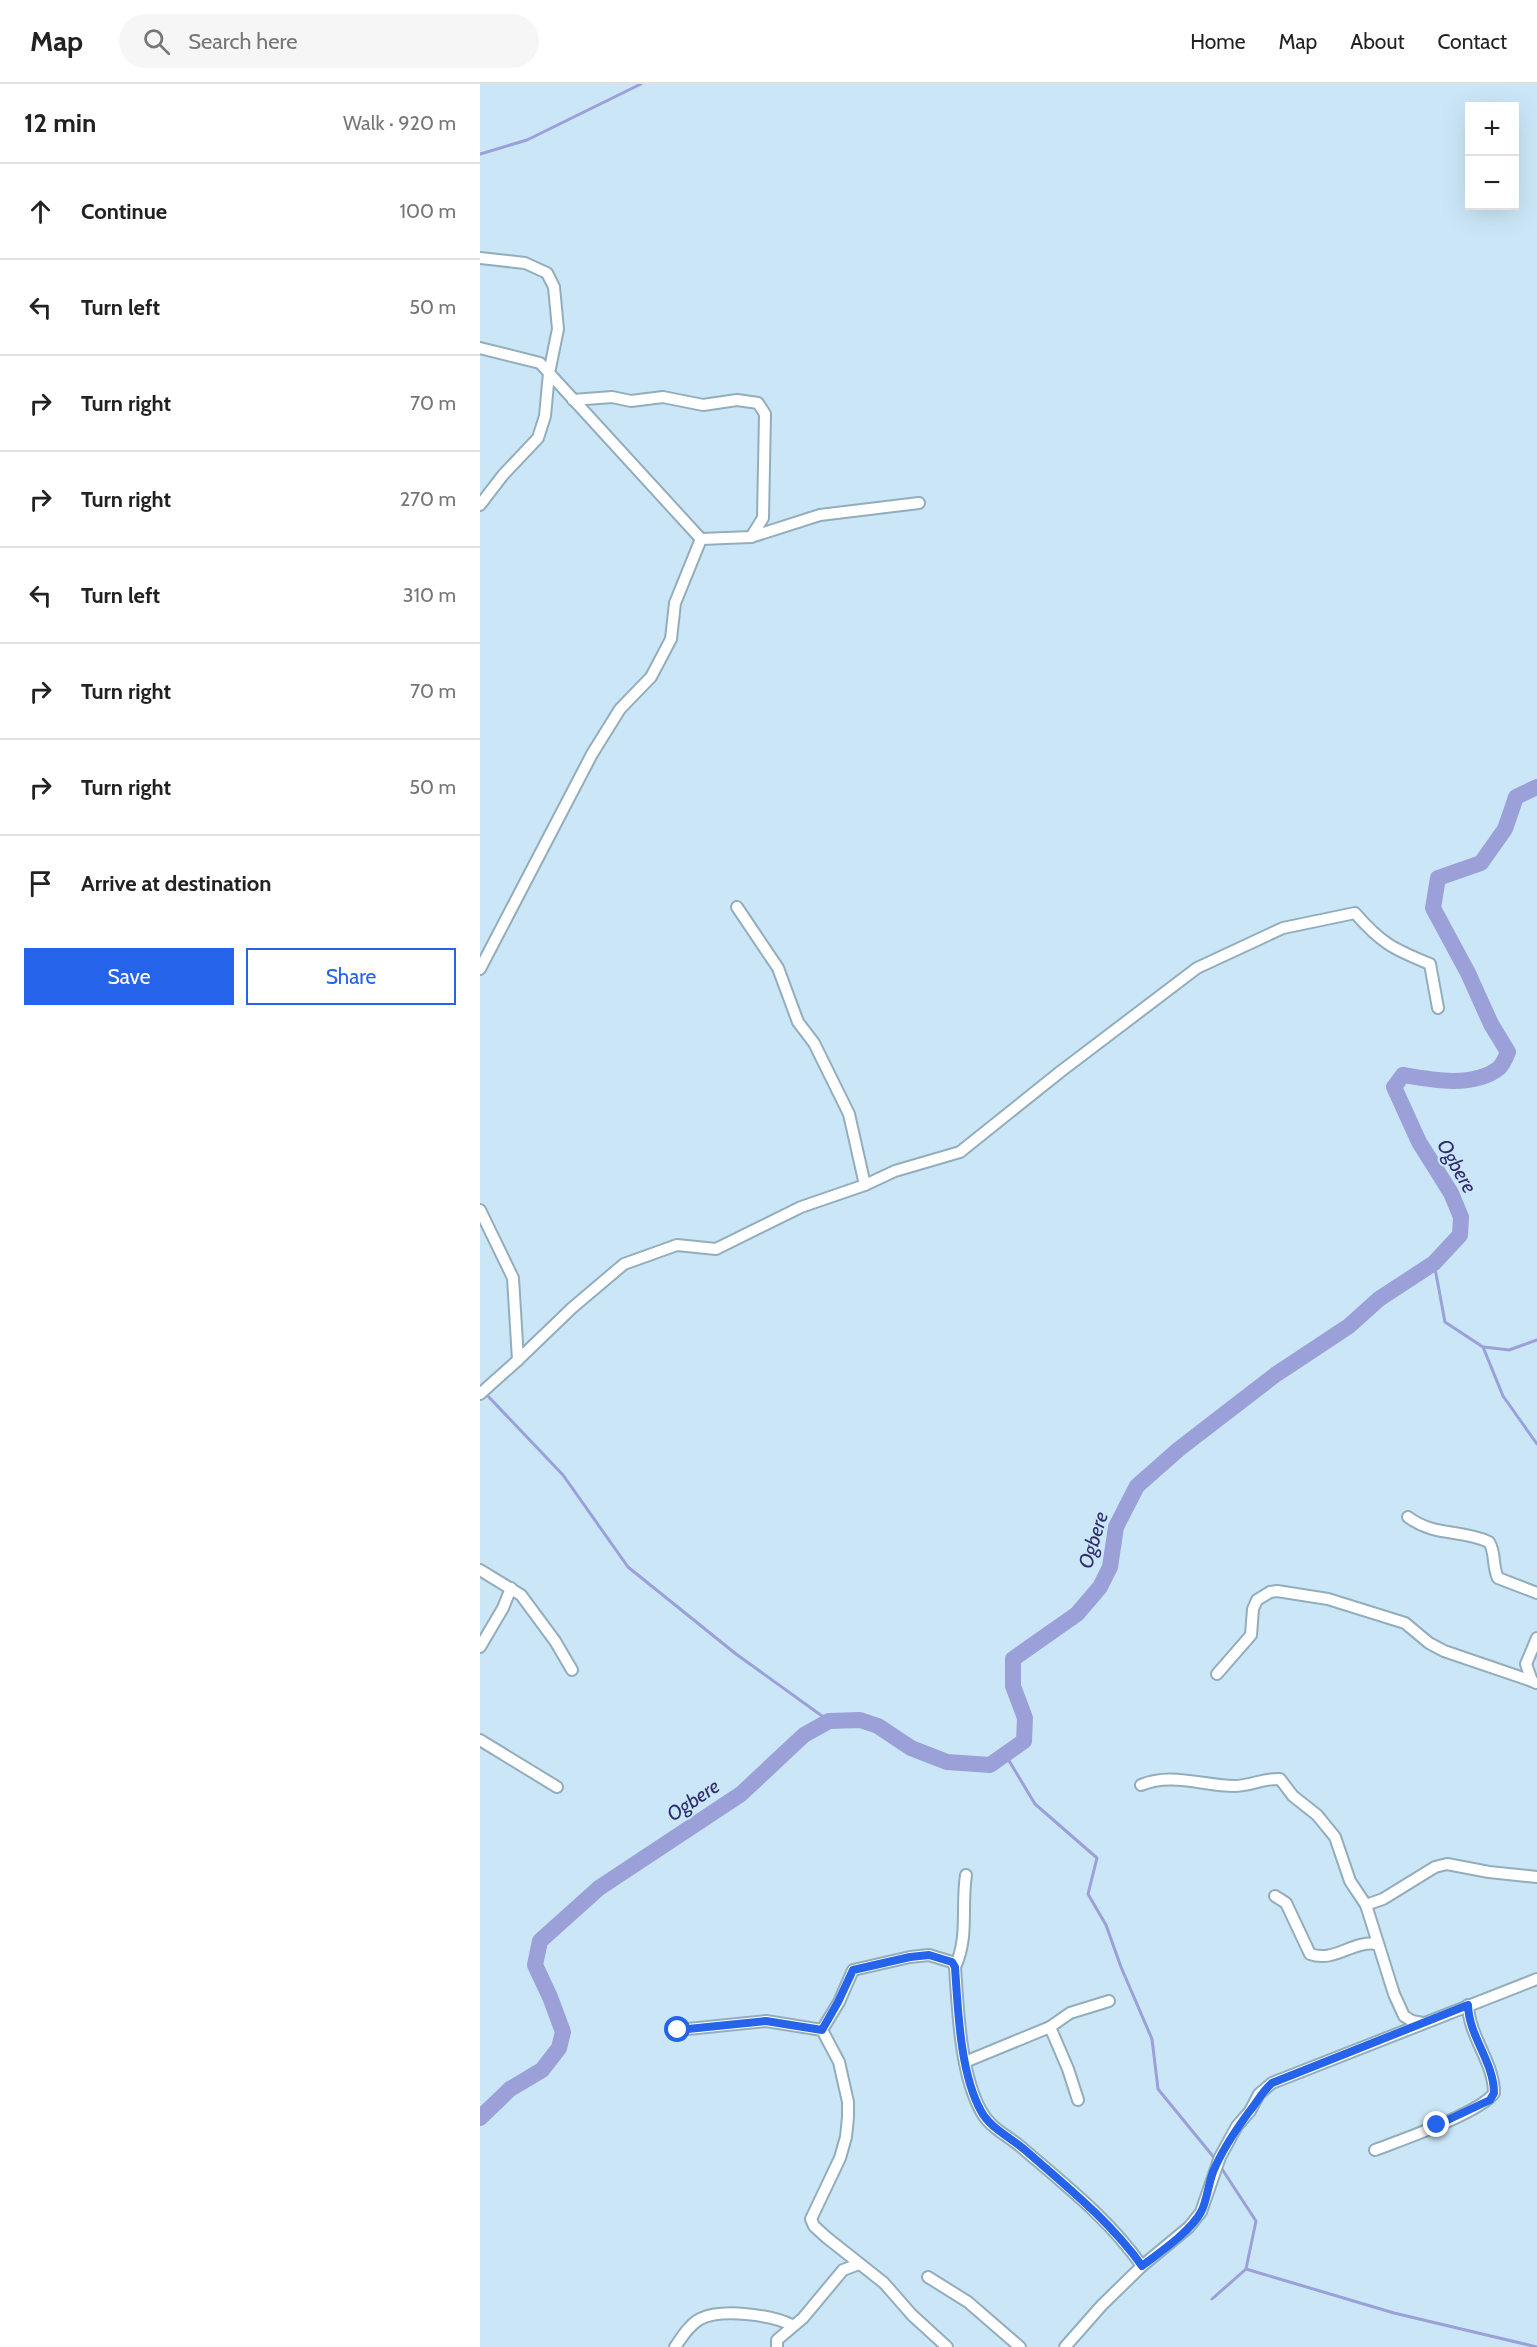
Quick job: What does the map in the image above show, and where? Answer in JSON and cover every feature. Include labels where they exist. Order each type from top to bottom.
[{"type":"street","points":[[480,258],[525,263],[547,273],[554,287],[558,329],[549,373],[545,416],[538,438],[503,475],[480,506]]},
{"type":"street","points":[[480,348],[540,363],[701,538],[751,537],[820,515],[919,503]]},
{"type":"street","points":[[573,400],[612,397],[631,401],[663,397],[703,405],[737,400],[758,403],[765,414],[763,518],[751,537]]},
{"type":"street","points":[[480,969],[592,754],[620,709],[651,677],[671,639],[675,603],[701,538]]},
{"type":"street","points":[[737,908],[778,968],[798,1022],[814,1043],[849,1114],[865,1185]]},
{"type":"street","points":[[480,1394],[572,1308],[624,1264],[677,1245],[716,1249],[801,1207],[865,1185],[895,1171],[960,1152],[1060,1072],[1197,968],[1283,928],[1355,913],[1382,940],[1397,950],[1430,964],[1438,1008]]},
{"type":"street","points":[[480,1210],[513,1278],[519,1360]]},
{"type":"street","points":[[1408,1517],[1421,1527],[1440,1532],[1466,1534],[1489,1542],[1494,1553],[1494,1566],[1498,1578],[1537,1593]]},
{"type":"street","points":[[480,1570],[520,1595],[572,1670]]},
{"type":"street","points":[[480,1647],[484,1633],[503,1608],[511,1588]]},
{"type":"street","points":[[1217,1674],[1251,1635],[1253,1609],[1257,1600],[1270,1592],[1277,1591],[1328,1599],[1405,1623],[1429,1643],[1444,1651],[1535,1682]]},
{"type":"street","points":[[1535,1682],[1526,1664],[1537,1638]]},
{"type":"street","points":[[480,1740],[557,1787]]},
{"type":"street","points":[[1141,1785],[1149,1781],[1170,1780],[1233,1786],[1252,1784],[1270,1778],[1280,1779],[1293,1796],[1317,1815],[1335,1837],[1350,1881],[1366,1905],[1394,1994],[1404,2016],[1412,2021],[1423,2023]]},
{"type":"street","points":[[1366,1905],[1383,1899],[1435,1867],[1447,1864],[1489,1872],[1537,1876]]},
{"type":"street","points":[[955,1967],[962,1953],[964,1942],[963,1894],[966,1875]]},
{"type":"street","points":[[1275,1896],[1286,1903],[1310,1954],[1327,1957],[1357,1945],[1369,1942],[1377,1944]]},
{"type":"street","points":[[822,2030],[853,1970],[887,1961],[929,1955],[952,1962],[955,1967],[958,2015],[965,2062],[980,2109],[989,2123],[1012,2139],[1104,2219],[1142,2266]]},
{"type":"street","points":[[1065,2347],[1102,2305],[1142,2266],[1189,2227],[1201,2212],[1213,2172],[1237,2126],[1250,2111],[1259,2094],[1272,2083],[1537,1979]]},
{"type":"street","points":[[965,2062],[1050,2027],[1070,2013],[1109,2001]]},
{"type":"street","points":[[1375,2150],[1490,2100],[1494,2093],[1490,2072],[1468,2019],[1468,2005]]},
{"type":"street","points":[[678,2030],[766,2021],[822,2030]]},
{"type":"street","points":[[1050,2027],[1078,2100]]},
{"type":"street","points":[[822,2030],[839,2062],[848,2102],[848,2117],[846,2137],[840,2158],[811,2219],[814,2226],[884,2283],[912,2315],[947,2347]]},
{"type":"street","points":[[777,2347],[777,2340],[817,2302],[843,2270],[859,2264]]},
{"type":"street","points":[[928,2277],[969,2302],[1020,2347]]},
{"type":"street","points":[[675,2347],[690,2326],[701,2319],[720,2314],[762,2316],[792,2325]]},
{"type":"waterway","points":[[480,154],[527,140],[641,84]]},
{"type":"waterway","name":"Ogbere","points":[[480,2118],[510,2089],[542,2070],[559,2048],[563,2032],[535,1965],[540,1941],[599,1888],[741,1794],[804,1735],[829,1721],[860,1720],[878,1726],[911,1748],[947,1762],[990,1765],[1024,1741],[1025,1718],[1013,1686],[1013,1659],[1077,1614],[1100,1587],[1110,1567],[1116,1527],[1137,1486],[1179,1449],[1275,1375],[1349,1326],[1379,1299],[1434,1263],[1460,1235],[1461,1217],[1451,1193],[1419,1142],[1394,1087],[1403,1075],[1426,1079],[1465,1080],[1489,1074],[1502,1065],[1508,1052],[1491,1024],[1468,973],[1433,908],[1438,878],[1481,863],[1505,829],[1516,797],[1537,787]]},
{"type":"waterway","points":[[1434,1263],[1445,1322],[1483,1347],[1503,1396],[1537,1444]]},
{"type":"waterway","points":[[1484,1347],[1509,1350],[1537,1340]]},
{"type":"waterway","points":[[485,1393],[563,1475],[628,1567],[736,1654],[829,1721]]},
{"type":"waterway","points":[[1005,1754],[1035,1804],[1097,1858],[1088,1894],[1106,1925],[1121,1967],[1152,2039],[1158,2089],[1216,2160]]},
{"type":"waterway","points":[[1212,2299],[1246,2269],[1256,2221],[1220,2166]]},
{"type":"waterway","points":[[1246,2269],[1394,2313],[1537,2347]]},
{"type":"route","points":[[678,2030],[766,2021],[822,2030],[853,1970],[887,1961],[929,1955],[952,1962],[955,1967],[958,2015],[965,2062],[980,2109],[989,2123],[1012,2139],[1104,2219],[1142,2266],[1189,2227],[1201,2212],[1213,2172],[1237,2126],[1250,2111],[1259,2094],[1272,2083],[1468,2005],[1468,2019],[1490,2072],[1494,2093],[1490,2100],[1437,2125]]}]
